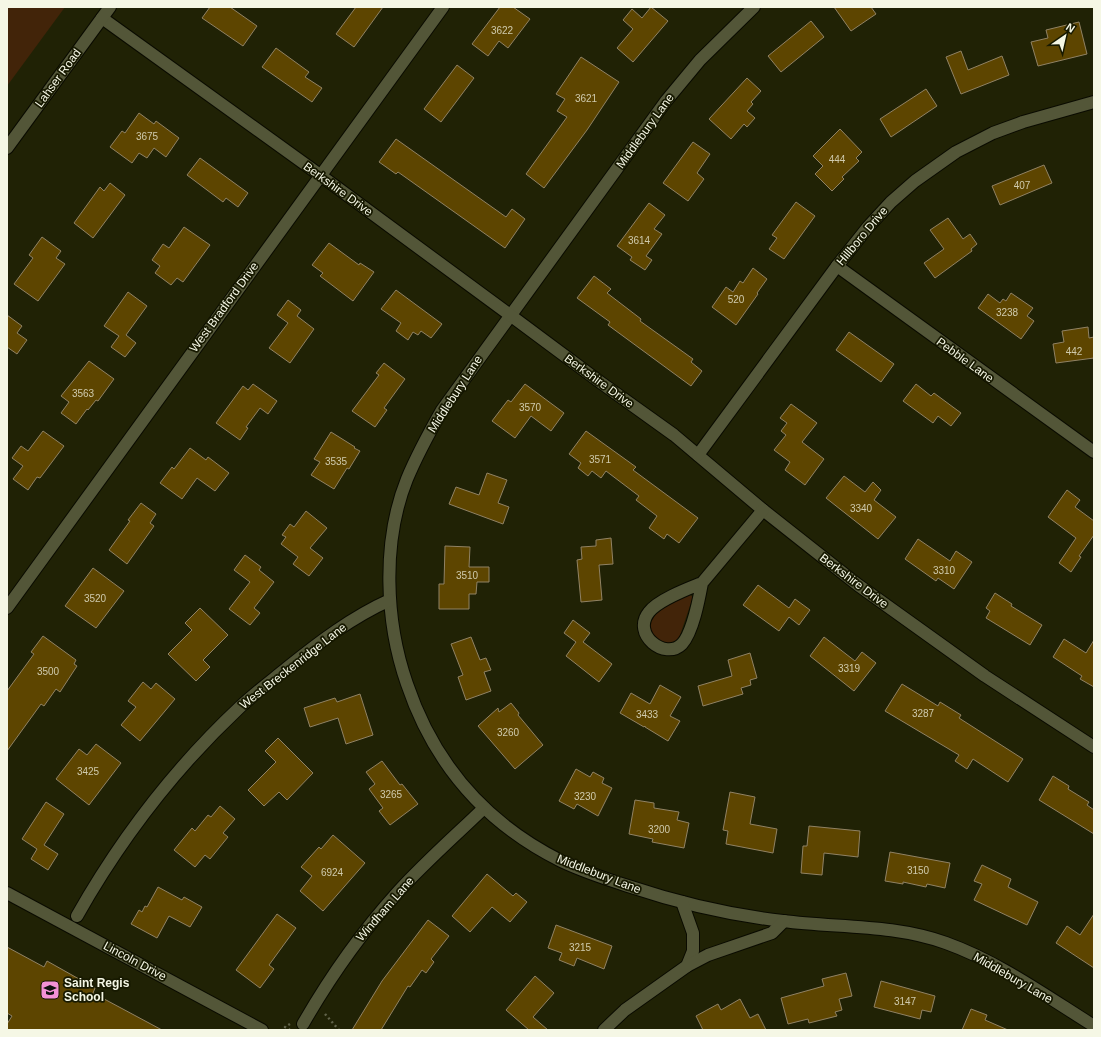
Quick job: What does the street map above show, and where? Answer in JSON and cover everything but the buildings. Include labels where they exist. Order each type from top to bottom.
[{"type":"street","name":"Lahser Road","points":[[7,148],[110,7]]},
{"type":"street","name":"West Bradford Drive","points":[[7,608],[443,7]]},
{"type":"street","name":"Middlebury Lane","points":[[754,7],[700,60],[666,101],[442,410],[426,439],[407,481],[395,525],[392,548],[390,600],[394,638],[401,669],[415,707],[432,741],[456,776],[484,808],[502,824],[525,840],[563,861],[604,878],[682,902],[737,915],[784,922],[878,928],[914,934],[945,942],[1003,969],[1094,1026]]},
{"type":"street","name":"Berkshire Drive","points":[[102,18],[320,175],[674,435],[763,510],[871,594],[985,676],[1094,747]]},
{"type":"street","name":"Hillboro Drive","points":[[698,456],[837,266],[890,202],[915,181],[956,152],[993,133],[1015,124],[1094,102]]},
{"type":"street","name":"Pebble Lane","points":[[837,266],[1094,452]]},
{"type":"street","points":[[702,583],[658,604],[647,614],[644,620],[643,628],[645,634],[654,644],[660,648],[667,649],[680,645],[685,640],[697,607],[702,583],[763,510]]},
{"type":"street","name":"West Breckenridge Lane","points":[[77,916],[122,844],[151,803],[185,763],[210,737],[241,706],[320,643],[353,620],[390,600]]},
{"type":"street","name":"Windham Lane","points":[[302,1024],[342,961],[396,894],[429,860],[484,808]]},
{"type":"street","name":"Lincoln Drive","points":[[7,893],[262,1030]]},
{"type":"street","points":[[682,902],[693,933],[693,951],[687,966]]},
{"type":"street","points":[[604,1030],[625,1010],[687,966],[708,955],[772,933],[784,922]]},
{"type":"path","points":[[314,1004],[339,1030]]},
{"type":"shaded area","points":[[7,7],[65,7],[7,86]]},
{"type":"shaded area","points":[[687,595],[693,597],[679,638],[670,643],[660,641],[650,631],[653,618],[662,609]]},
{"type":"place","name":"Saint Regis School","points":[[50,990]]}]
